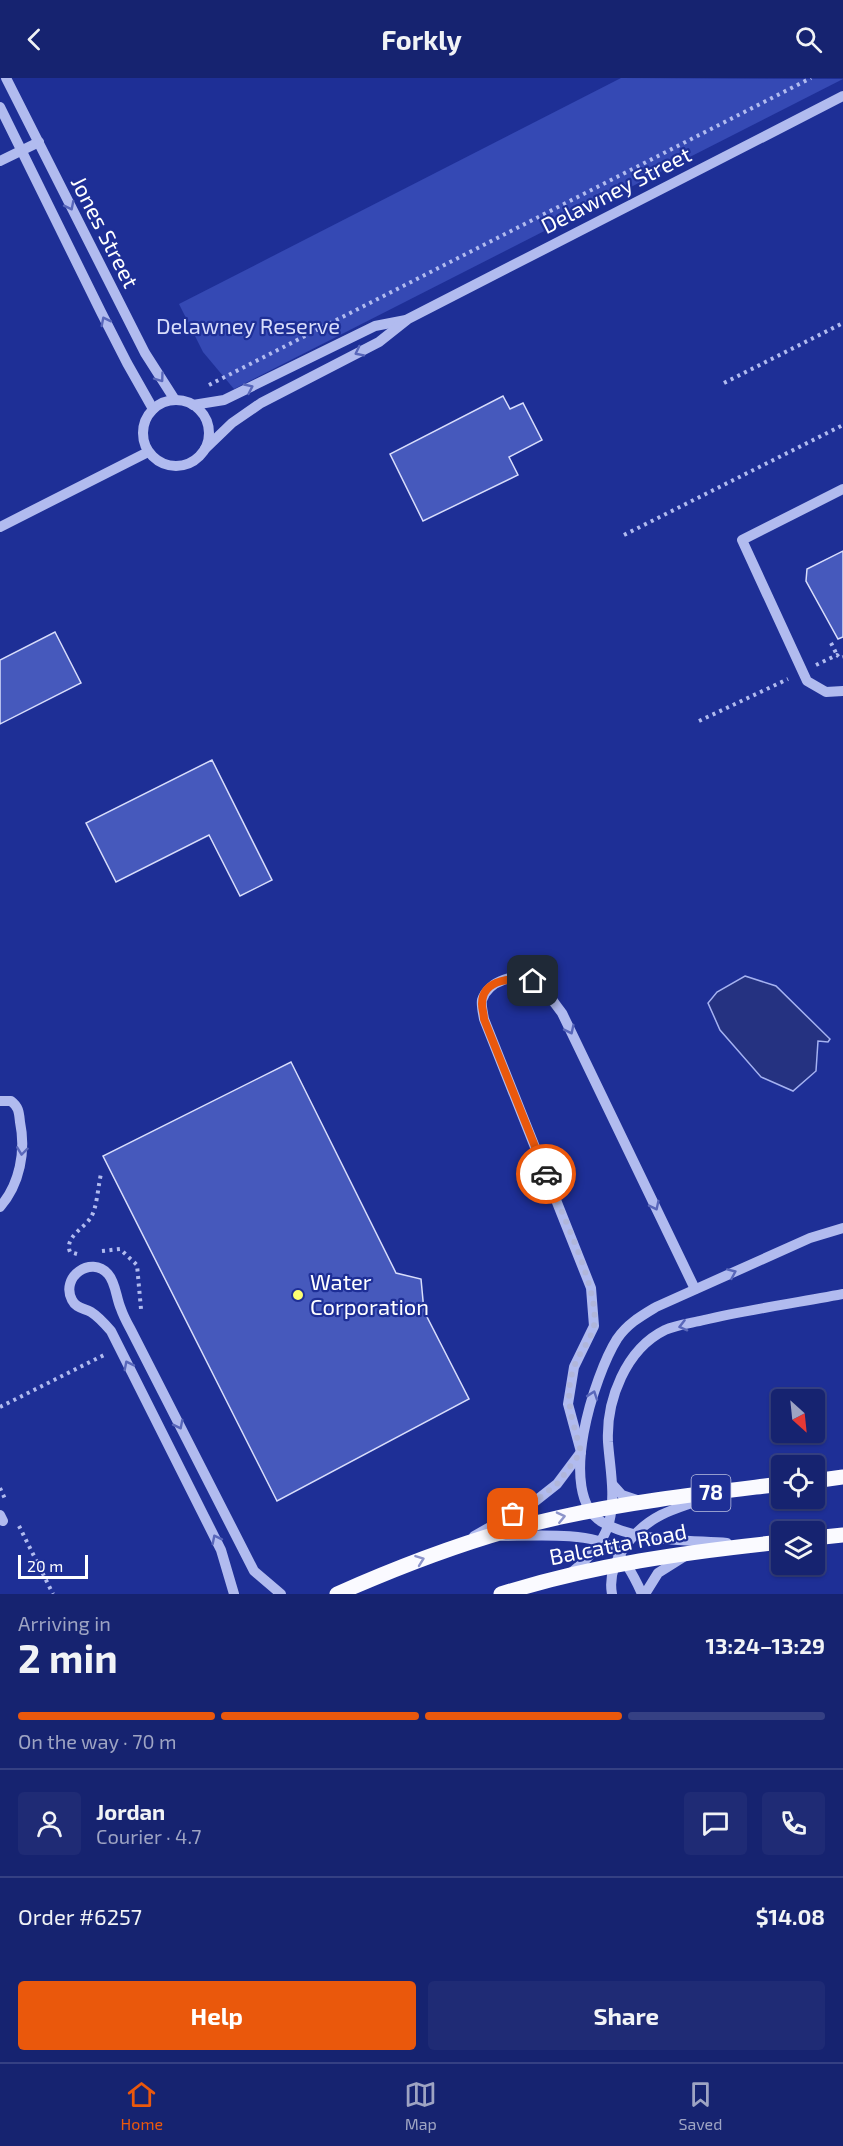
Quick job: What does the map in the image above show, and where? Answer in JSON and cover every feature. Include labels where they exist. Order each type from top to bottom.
[{"type":"main road","points":[[825,1479],[843,1477]]},
{"type":"main road","name":"Balcatta Road","points":[[337,1594],[384,1573],[456,1546],[558,1517],[642,1502],[771,1485]]},
{"type":"main road","points":[[825,1537],[843,1535]]},
{"type":"main road","name":"Balcatta Road","points":[[501,1594],[619,1562],[771,1543]]},
{"type":"street","name":"Jones Street","points":[[6,78],[145,353],[183,402],[206,420],[209,429],[205,449]]},
{"type":"street","name":"Delawney Street","points":[[205,449],[232,423],[261,403],[379,342],[408,319],[843,96]]},
{"type":"street","name":"Jones Street","points":[[0,107],[116,343],[153,409]]},
{"type":"street","points":[[0,161],[39,142]]},
{"type":"street","name":"Delawney Street","points":[[183,402],[224,400],[375,326],[408,319]]},
{"type":"street","points":[[183,402],[160,404],[153,409],[144,425],[143,434],[148,452],[164,464],[175,466],[186,465],[196,459],[205,449]]},
{"type":"street","points":[[0,527],[148,452]]},
{"type":"street","points":[[843,489],[742,540],[807,681],[826,692],[843,691]]},
{"type":"street","points":[[581,1452],[568,1404],[574,1367],[594,1326],[591,1288],[484,1019],[482,1001],[490,987],[503,980],[517,978],[533,981],[562,1013],[695,1290]]},
{"type":"street","points":[[0,1101],[11,1101],[18,1107],[23,1138],[20,1170],[7,1199],[0,1207]]},
{"type":"street","points":[[749,1545],[634,1533],[601,1521],[591,1511],[581,1488],[581,1452],[586,1415],[593,1392],[617,1338],[632,1321],[656,1307],[810,1238],[843,1228]]},
{"type":"street","points":[[234,1594],[221,1550],[111,1331],[102,1320],[76,1305],[72,1300],[69,1286],[72,1278],[86,1267],[101,1269],[111,1278],[130,1328],[254,1571],[281,1594]]},
{"type":"street","points":[[571,1574],[590,1557],[600,1543],[608,1525],[613,1485],[608,1440],[611,1404],[632,1356],[647,1342],[666,1330],[735,1313],[843,1294]]},
{"type":"street","points":[[456,1546],[533,1503],[557,1484],[581,1452]]},
{"type":"street","points":[[613,1485],[622,1495],[642,1502]]},
{"type":"street","points":[[571,1574],[596,1576],[611,1589],[619,1562],[634,1533],[660,1515],[723,1491]]},
{"type":"street","points":[[491,1536],[578,1536],[610,1546],[619,1562],[634,1577],[644,1594],[658,1573],[691,1553]]},
{"type":"path","points":[[183,402],[215,381],[811,78]]},
{"type":"path","points":[[724,383],[843,323]]},
{"type":"path","points":[[624,536],[843,425]]},
{"type":"path","points":[[831,643],[837,655],[840,658],[843,657]]},
{"type":"path","points":[[699,721],[837,655]]},
{"type":"path","points":[[0,1488],[9,1506]]},
{"type":"path","points":[[19,1525],[53,1594]]},
{"type":"green space","name":"Delawney Reserve","points":[[621,78],[843,79],[234,389],[203,352],[179,304]]},
{"type":"shaded area","points":[[745,976],[776,986],[830,1039],[828,1042],[818,1041],[816,1071],[793,1091],[761,1077],[720,1030],[708,1003],[717,992]]},
{"type":"building","points":[[503,396],[510,409],[523,403],[542,440],[509,457],[518,475],[423,521],[390,454]]},
{"type":"building","points":[[843,551],[843,637],[838,639],[806,581],[807,569]]},
{"type":"building","points":[[55,632],[81,683],[0,724],[0,660]]},
{"type":"building","points":[[212,760],[272,880],[240,896],[209,835],[116,882],[86,823]]},
{"type":"building","name":"Water Corporation","points":[[291,1062],[396,1273],[421,1279],[424,1311],[469,1399],[277,1501],[103,1156]]},
{"type":"way so far","points":[[513,1514],[533,1503],[557,1484],[581,1452],[568,1404],[574,1367],[594,1326],[591,1288],[546,1174]]},
{"type":"place","name":"Water Corporation","points":[[298,1295]]},
{"type":"route","points":[[533,981],[517,978],[503,980],[490,987],[482,1001],[484,1019],[546,1174]]}]
